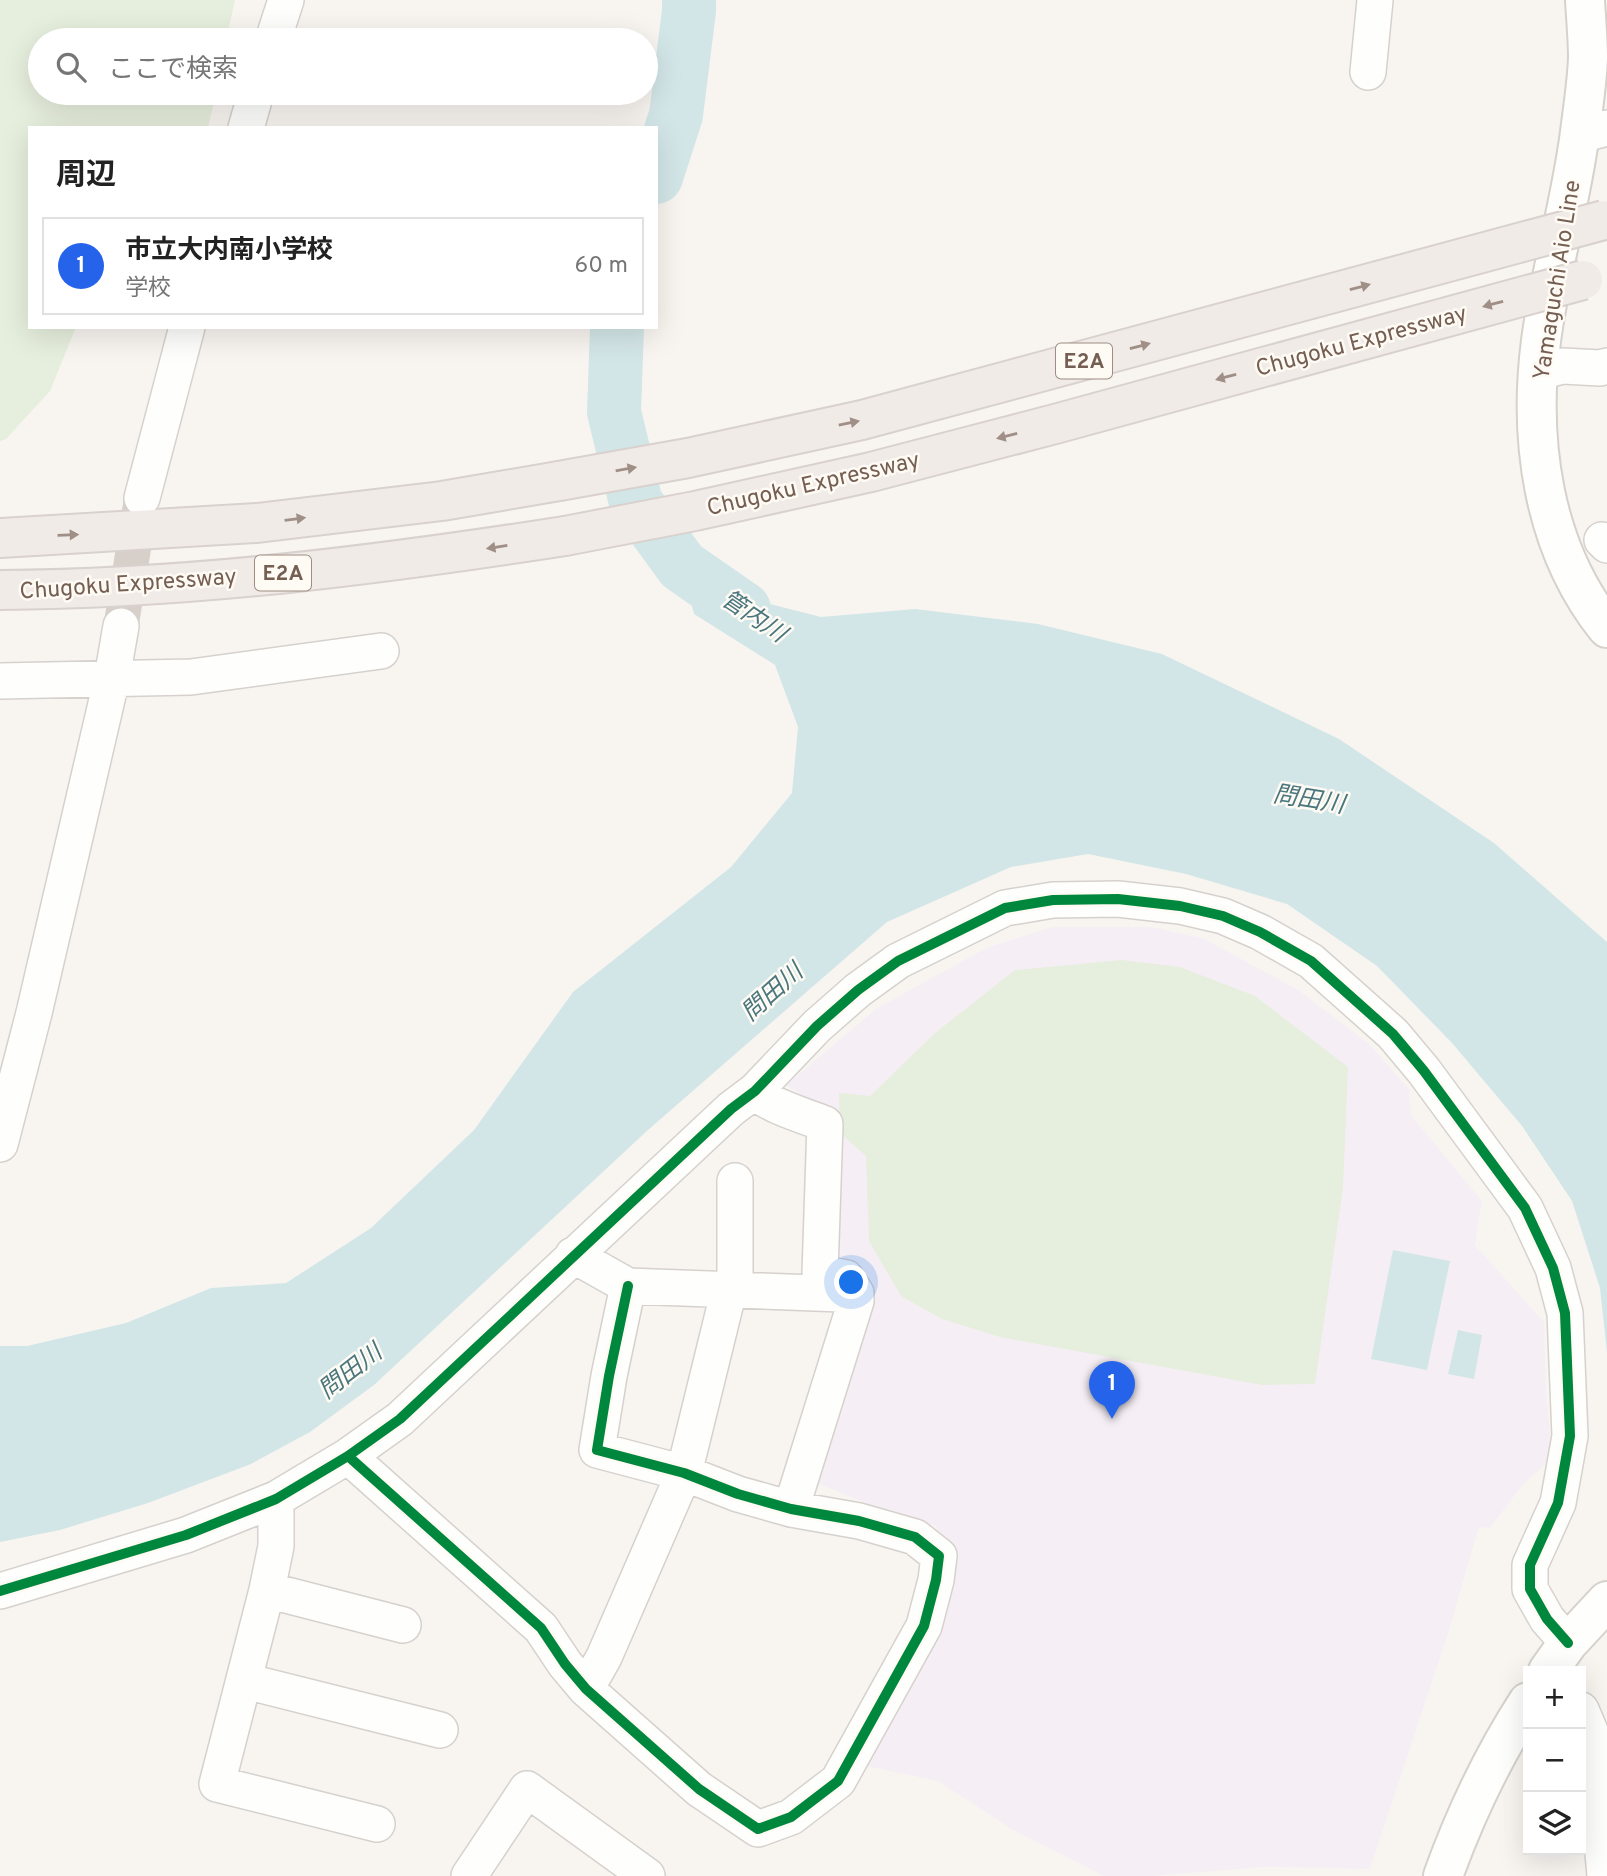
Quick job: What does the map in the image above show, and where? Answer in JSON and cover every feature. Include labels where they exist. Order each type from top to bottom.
[{"type":"highway","name":"E2A","points":[[0,538],[257,523],[442,501],[688,458],[862,420],[1606,220]]},
{"type":"highway","name":"Chugoku Expressway","points":[[0,590],[139,585],[320,570],[565,536],[695,511],[871,471],[1055,424],[1595,276]]},
{"type":"main road","name":"Yamaguchi Aio Line","points":[[1585,0],[1593,132],[1541,340],[1537,433],[1542,488],[1563,555],[1596,615],[1607,628]]},
{"type":"main road","points":[[1444,1876],[1462,1824],[1523,1710]]},
{"type":"street","points":[[277,28],[286,0]]},
{"type":"street","points":[[1368,72],[1375,0]]},
{"type":"street","points":[[247,126],[253,105]]},
{"type":"street","points":[[142,498],[186,329]]},
{"type":"street","points":[[1538,372],[1563,366],[1607,366]]},
{"type":"street","points":[[0,1144],[34,1013],[112,678],[121,626]]},
{"type":"street","points":[[0,681],[191,677],[381,651]]},
{"type":"street","points":[[0,1591],[186,1535],[275,1499],[348,1456],[400,1419],[731,1108],[755,1091],[817,1026],[858,990],[898,961],[1005,908],[1053,900],[1118,899],[1180,906],[1235,922],[1260,932],[1311,961],[1393,1034],[1424,1071],[1525,1208],[1553,1268],[1565,1313],[1570,1436],[1558,1503],[1530,1565],[1530,1589],[1547,1619],[1577,1635]]},
{"type":"street","points":[[755,1091],[772,1102],[825,1124],[820,1273],[846,1279],[856,1293],[856,1301],[791,1509]]},
{"type":"street","points":[[586,1689],[604,1657],[684,1473],[732,1290],[735,1181]]},
{"type":"street","points":[[573,1255],[628,1286],[841,1294]]},
{"type":"street","points":[[348,1456],[541,1628],[586,1689],[699,1789],[758,1829],[791,1817],[838,1781],[924,1626],[939,1556],[915,1537],[859,1521],[791,1509],[738,1494],[684,1473],[597,1450],[628,1286]]},
{"type":"street","points":[[275,1499],[275,1546],[268,1590],[216,1784],[377,1824]]},
{"type":"street","points":[[268,1590],[403,1625]]},
{"type":"street","points":[[245,1681],[440,1730]]},
{"type":"street","points":[[1586,1722],[1593,1738],[1605,1876]]},
{"type":"street","points":[[469,1876],[527,1789],[647,1876]]},
{"type":"shaded area","points":[[1052,927],[1152,927],[1205,939],[1300,991],[1369,1044],[1409,1089],[1411,1115],[1482,1201],[1475,1245],[1544,1322],[1552,1459],[1524,1483],[1490,1528],[1479,1527],[1447,1637],[1370,1869],[1264,1867],[1154,1876],[1104,1876],[1013,1830],[938,1781],[855,1764],[947,1551],[936,1526],[910,1521],[809,1480],[864,1302],[827,1260],[835,1116],[786,1085],[876,1009],[986,948]]},
{"type":"green space","points":[[0,0],[235,0],[229,28],[28,28],[28,105],[213,105],[208,126],[28,126],[28,329],[75,329],[50,391],[6,439],[0,441]]},
{"type":"green space","points":[[1122,960],[1180,967],[1255,996],[1348,1067],[1343,1188],[1315,1384],[1262,1385],[1000,1337],[942,1319],[901,1296],[869,1241],[866,1156],[840,1133],[839,1093],[870,1096],[935,1033],[1015,970]]},
{"type":"water","name":"問田川","points":[[682,566],[750,599],[821,617],[915,609],[1038,624],[1162,654],[1339,739],[1494,843],[1607,942],[1607,1353],[1600,1288],[1572,1201],[1522,1126],[1452,1043],[1377,966],[1287,904],[1186,874],[1088,854],[1011,867],[887,922],[648,1130],[374,1385],[310,1432],[251,1464],[148,1503],[60,1530],[0,1542],[0,1346],[27,1346],[126,1323],[211,1288],[286,1283],[371,1228],[474,1130],[573,992],[731,867],[792,793],[798,727],[775,665],[694,614]]},
{"type":"water","points":[[1393,1250],[1450,1261],[1427,1370],[1371,1359]]},
{"type":"water","points":[[1458,1330],[1482,1335],[1474,1379],[1448,1374]]},
{"type":"waterway","name":"管内川","points":[[658,171],[676,115],[689,0]]},
{"type":"waterway","name":"管内川","points":[[617,329],[614,412],[636,503],[682,566],[744,609]]},
{"type":"tunnel","points":[[121,626],[141,502]]},
{"type":"cycle path","points":[[0,1591],[186,1535],[276,1499],[348,1456],[400,1419],[731,1109],[755,1091],[817,1026],[858,990],[898,961],[1005,908],[1053,900],[1118,899],[1180,906],[1223,916],[1260,932],[1311,961],[1393,1034],[1424,1071],[1525,1208],[1553,1268],[1565,1313],[1570,1436],[1558,1503],[1530,1565],[1530,1589],[1547,1619],[1568,1643]]},
{"type":"cycle path","points":[[348,1456],[541,1628],[586,1689],[699,1789],[758,1829],[791,1817],[838,1781],[924,1626],[939,1556],[915,1537],[859,1521],[791,1509],[738,1494],[684,1473],[597,1450],[628,1286]]},
{"type":"place","name":"市立大内南小学校","points":[[1112,1419]]}]
